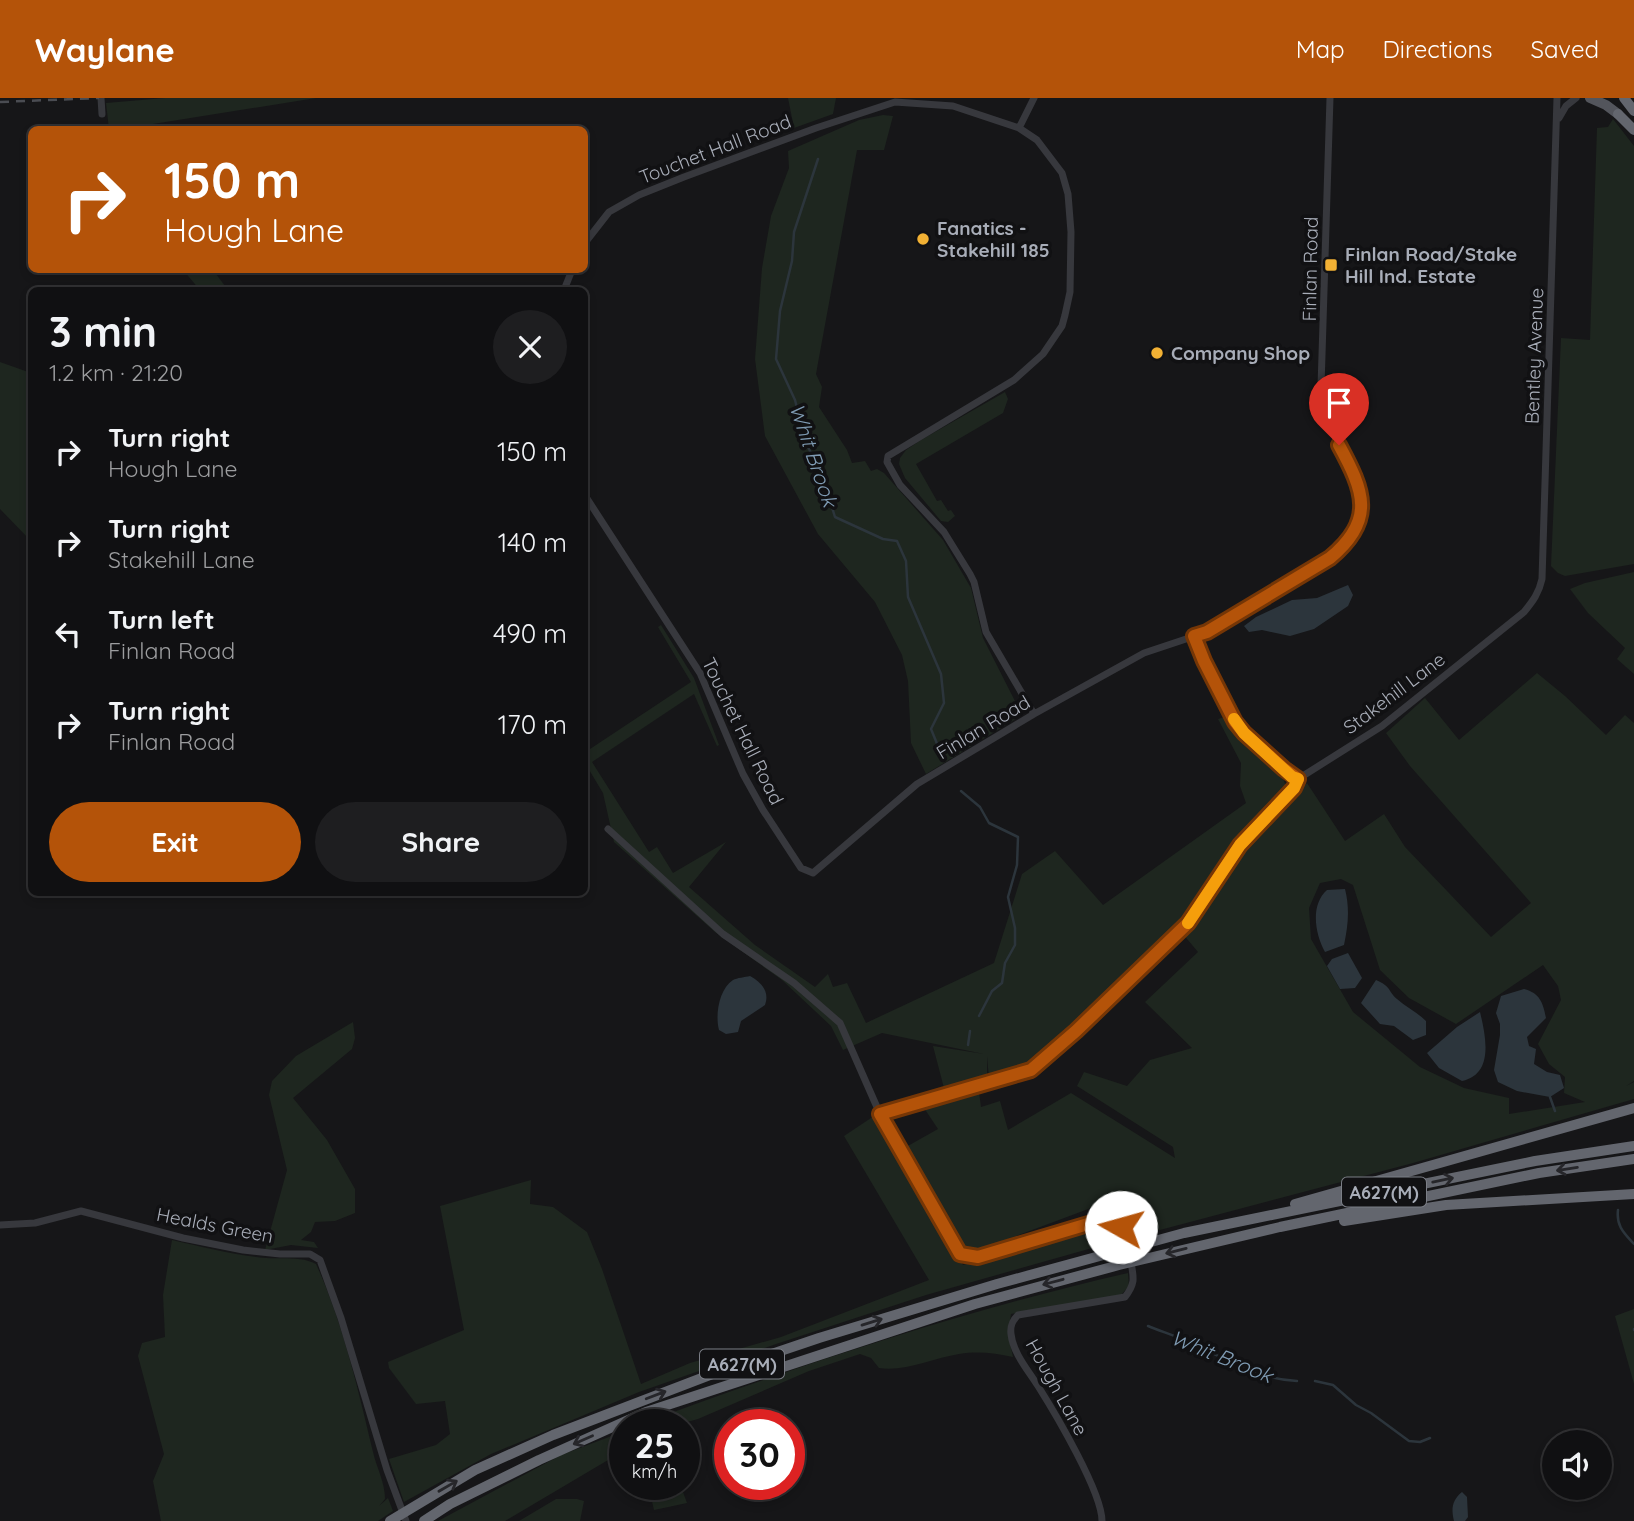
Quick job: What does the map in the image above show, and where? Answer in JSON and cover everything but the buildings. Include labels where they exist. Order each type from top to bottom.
[{"type":"highway","points":[[1624,98],[1634,111]]},
{"type":"highway","points":[[1618,114],[1634,130]]},
{"type":"highway","name":"A627(M)","points":[[390,1521],[475,1470],[553,1435],[667,1391],[819,1338],[1111,1252],[1376,1182],[1634,1108]]},
{"type":"highway","name":"A627(M)","points":[[1184,1233],[1535,1161],[1634,1146]]},
{"type":"highway","name":"A627(M)","points":[[424,1521],[450,1504],[538,1460],[646,1412],[975,1304],[1218,1241],[1539,1173],[1634,1159]]},
{"type":"highway","name":"A627(M)","points":[[1218,1241],[1446,1205],[1634,1194]]},
{"type":"main road","points":[[1590,98],[1618,114]]},
{"type":"street","points":[[101,98],[102,114]]},
{"type":"street","points":[[1019,128],[1034,98]]},
{"type":"street","name":"Finlan Road","points":[[808,873],[817,870],[917,784],[1034,714],[1144,653],[1207,632],[1330,558],[1358,525],[1361,506],[1358,482],[1330,428],[1322,404],[1330,98]]},
{"type":"street","name":"Bentley Avenue","points":[[1540,591],[1557,98]]},
{"type":"street","points":[[1557,122],[1566,106],[1576,98]]},
{"type":"street","name":"Touchet Hall Road","points":[[588,239],[609,212],[639,195],[816,128],[895,102],[953,106],[1019,128],[1037,139],[1062,173],[1068,194],[1071,232],[1070,292],[1062,326],[1044,354],[1022,374],[888,456],[887,462],[900,485],[944,532],[970,574],[986,632],[1034,714]]},
{"type":"street","name":"Touchet Hall Road","points":[[588,500],[696,666],[750,786],[801,868],[808,873]]},
{"type":"street","name":"Stakehill Lane","points":[[880,1114],[1031,1070],[1076,1031],[1188,923],[1226,863],[1294,788],[1298,779],[1382,726],[1524,612],[1540,591]]},
{"type":"street","points":[[1194,636],[1235,722],[1292,777],[1298,779]]},
{"type":"street","points":[[608,829],[723,934],[794,983],[840,1023],[880,1114]]},
{"type":"street","name":"Hough Lane","points":[[880,1114],[960,1254],[978,1257],[1098,1221],[1115,1219],[1121,1227],[1133,1279],[1125,1297],[1018,1315],[1011,1323],[1015,1350],[1040,1389],[1098,1497],[1102,1521]]},
{"type":"street","name":"Healds Green","points":[[0,1225],[35,1223],[81,1211],[183,1238],[243,1250],[310,1254],[320,1260],[405,1521]]},
{"type":"shaded area","points":[[165,98],[316,98],[153,126],[109,126],[106,103]]},
{"type":"shaded area","points":[[788,98],[836,98],[833,114],[794,128]]},
{"type":"shaded area","points":[[883,115],[893,116],[884,150],[857,150],[816,374],[822,387],[819,407],[847,450],[852,463],[865,461],[871,471],[877,469],[884,473],[943,540],[971,588],[983,638],[1022,715],[926,774],[911,743],[908,681],[902,655],[875,602],[818,534],[765,436],[755,359],[762,268],[771,216],[789,168],[788,151],[859,120]]},
{"type":"shaded area","points":[[1613,119],[1634,146],[1634,564],[1565,576],[1551,566],[1561,338],[1590,340],[1597,128],[1608,127]]},
{"type":"shaded area","points":[[186,273],[215,273],[226,287],[197,287]]},
{"type":"shaded area","points":[[0,362],[28,372],[28,538],[0,509]]},
{"type":"shaded area","points":[[1005,392],[1008,399],[1003,413],[916,464],[937,501],[941,500],[955,516],[948,522],[941,521],[905,478],[899,464],[900,458],[906,450],[921,440]]},
{"type":"shaded area","points":[[1634,572],[1634,674],[1617,659],[1625,648],[1588,613],[1570,589]]},
{"type":"shaded area","points":[[1348,585],[1353,595],[1348,606],[1314,629],[1290,636],[1262,630],[1249,632],[1244,626],[1256,617],[1292,600],[1317,598]]},
{"type":"shaded area","points":[[661,625],[694,678],[719,745],[717,746],[694,694],[592,762],[649,852],[657,847],[673,873],[726,842],[689,887],[755,945],[815,987],[828,974],[833,987],[847,983],[866,1023],[994,963],[1022,874],[1055,851],[1103,905],[1246,803],[1240,786],[1241,763],[1218,719],[1225,717],[1251,751],[1283,778],[1286,787],[1219,865],[1185,922],[1027,1068],[989,1079],[987,1056],[987,1080],[945,1092],[933,1046],[984,1054],[882,1033],[843,1050],[831,1026],[782,980],[715,932],[614,842],[603,793],[588,768],[588,750],[691,682],[658,627]]},
{"type":"shaded area","points":[[1537,673],[1606,735],[1625,715],[1634,723],[1634,1081],[1626,1086],[1634,1082],[1634,1099],[1413,1163],[1126,1239],[1120,1202],[1099,1205],[973,1252],[964,1249],[906,1147],[938,1129],[924,1108],[979,1092],[981,1107],[1000,1101],[1008,1130],[1071,1093],[1175,1158],[1173,1147],[1077,1086],[1084,1072],[1127,1086],[1150,1060],[1192,1048],[1145,1002],[1198,952],[1182,933],[1238,855],[1307,783],[1345,841],[1384,814],[1405,847],[1491,937],[1531,903],[1410,766],[1386,733],[1425,698],[1459,740]],"holes":[[[1341,879],[1353,885],[1380,970],[1409,998],[1456,1024],[1543,965],[1558,986],[1561,1000],[1538,1044],[1549,1064],[1565,1077],[1564,1093],[1585,1102],[1509,1114],[1509,1098],[1464,1088],[1420,1067],[1353,1012],[1311,939],[1309,908],[1320,883]]]},
{"type":"shaded area","points":[[1345,889],[1348,917],[1344,945],[1325,952],[1317,928],[1318,903],[1327,890]]},
{"type":"shaded area","points":[[1348,953],[1362,978],[1355,988],[1340,989],[1327,966],[1332,959]]},
{"type":"shaded area","points":[[750,976],[764,988],[765,1005],[741,1021],[738,1032],[726,1034],[719,1030],[718,1024],[721,996],[733,980]]},
{"type":"shaded area","points":[[1376,980],[1426,1021],[1426,1035],[1413,1040],[1394,1026],[1380,1024],[1361,1003]]},
{"type":"shaded area","points":[[1524,989],[1540,999],[1546,1018],[1527,1037],[1529,1046],[1536,1049],[1534,1064],[1547,1072],[1560,1075],[1564,1088],[1550,1097],[1517,1091],[1498,1082],[1494,1070],[1500,1035],[1496,1013],[1501,996]]},
{"type":"shaded area","points":[[1480,1012],[1485,1043],[1483,1063],[1472,1077],[1462,1081],[1439,1068],[1427,1053],[1457,1027]]},
{"type":"shaded area","points":[[353,1022],[355,1038],[352,1049],[293,1098],[327,1140],[355,1189],[355,1213],[335,1221],[315,1222],[311,1232],[301,1240],[314,1242],[318,1248],[291,1245],[265,1250],[287,1170],[269,1095],[272,1081],[296,1056]]},
{"type":"shaded area","points":[[877,1114],[963,1265],[1099,1224],[1117,1241],[926,1295],[639,1392],[491,1454],[404,1502],[389,1459],[436,1445],[450,1434],[445,1401],[416,1404],[389,1368],[388,1362],[464,1330],[440,1206],[531,1180],[530,1204],[553,1207],[587,1232],[641,1384],[690,1363],[781,1337],[929,1280],[844,1136]]},
{"type":"shaded area","points":[[172,1240],[242,1255],[298,1259],[316,1264],[342,1333],[382,1481],[385,1499],[379,1506],[388,1498],[393,1511],[378,1521],[161,1521],[153,1481],[164,1454],[138,1356],[142,1343],[165,1337],[163,1295]]},
{"type":"shaded area","points":[[1128,1273],[1129,1286],[1121,1295],[1011,1314],[1008,1334],[1013,1357],[966,1353],[889,1369],[879,1368],[871,1358],[860,1354],[809,1371],[721,1409],[714,1409],[714,1412],[700,1418],[700,1409],[683,1409],[882,1341]]},
{"type":"shaded area","points":[[1634,1309],[1634,1384],[1615,1316]]},
{"type":"shaded area","points":[[609,1437],[609,1459],[505,1521],[438,1521],[561,1455]]},
{"type":"shaded area","points":[[1462,1492],[1467,1497],[1468,1517],[1465,1521],[1454,1521],[1453,1505]]},
{"type":"shaded area","points":[[556,1499],[584,1501],[580,1521],[519,1521]]},
{"type":"shaded area","points":[[652,1500],[686,1500],[687,1503],[654,1510]]},
{"type":"waterway","name":"Whit Brook","points":[[818,159],[794,232],[792,261],[780,311],[776,359],[795,400],[805,440],[824,482],[835,517],[883,539],[897,541],[906,561],[908,597],[941,674],[944,703],[931,729],[938,746]]},
{"type":"waterway","name":"Whit Brook","points":[[961,791],[980,807],[989,823],[1018,837],[1017,865],[1008,897],[1015,928],[1015,945],[1005,963],[1002,983],[992,991],[979,1016]]},
{"type":"waterway","name":"Whit Brook","points":[[968,1045],[970,1031]]},
{"type":"waterway","points":[[1550,1097],[1555,1111]]},
{"type":"waterway","points":[[1618,1210],[1620,1225],[1634,1244]]},
{"type":"waterway","name":"Whit Brook","points":[[1148,1326],[1188,1341],[1256,1373],[1297,1381]]},
{"type":"waterway","name":"Whit Brook","points":[[1315,1381],[1333,1385],[1356,1405],[1409,1441],[1420,1442],[1430,1438]]},
{"type":"railway","points":[[0,102],[99,98]]},
{"type":"slow traffic","points":[[1188,923],[1226,863],[1294,788],[1298,779],[1292,777],[1244,733],[1234,719]]},
{"type":"place","name":"Fanatics - Stakehill 185","points":[[923,239]]},
{"type":"place","name":"Finlan Road/Stake Hill Ind. Estate","points":[[1331,265]]},
{"type":"place","name":"Company Shop","points":[[1157,353]]},
{"type":"route","points":[[1121,1227],[1115,1219],[1098,1221],[978,1257],[960,1254],[880,1114],[1031,1070],[1076,1031],[1188,923],[1240,845],[1294,788],[1298,779],[1292,777],[1235,722],[1194,636],[1207,632],[1330,558],[1347,541],[1358,525],[1361,496],[1358,482],[1339,445]]}]
